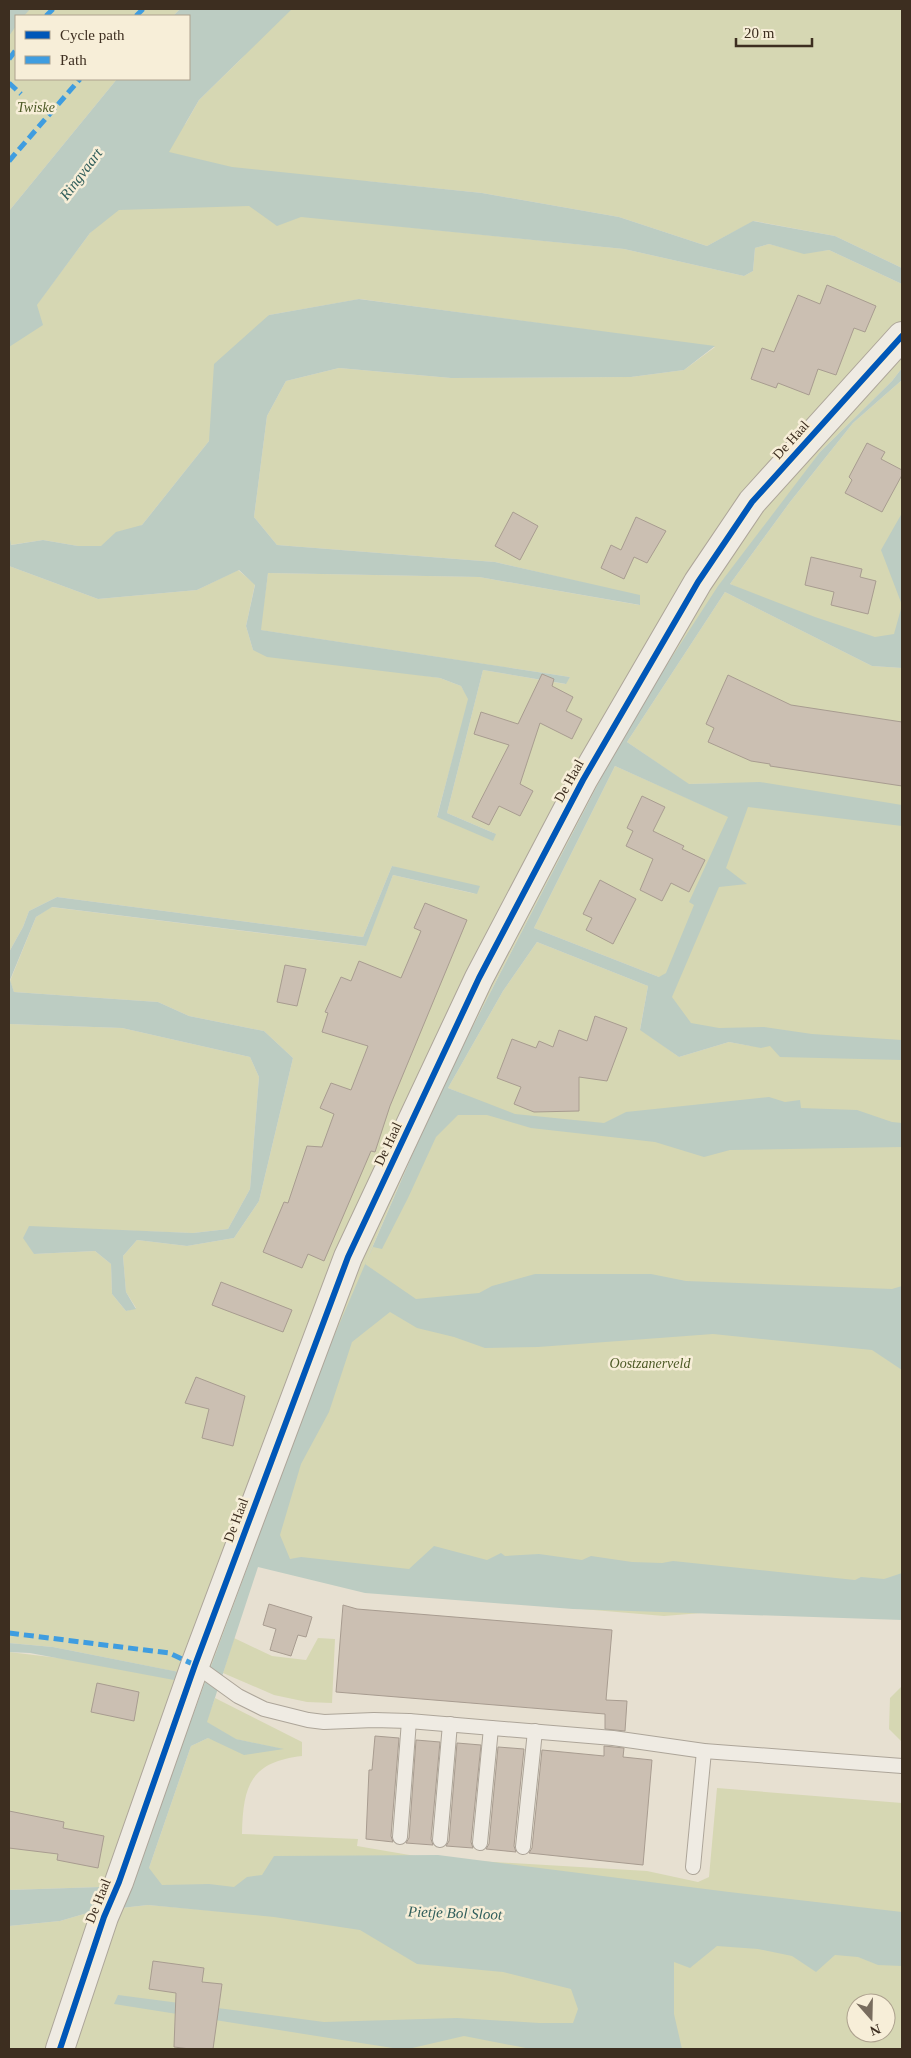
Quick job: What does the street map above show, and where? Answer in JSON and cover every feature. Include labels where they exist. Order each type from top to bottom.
[{"type":"street","name":"De Haal","points":[[60,2049],[104,1916],[119,1882],[200,1668],[348,1257],[479,978],[583,780],[698,582],[752,502],[902,336]]},
{"type":"lane","points":[[200,1668],[238,1696],[264,1709],[308,1720],[324,1722],[374,1720],[450,1724],[613,1738],[704,1752],[902,1766]]},
{"type":"lane","points":[[400,1837],[409,1721]]},
{"type":"lane","points":[[440,1840],[450,1724]]},
{"type":"lane","points":[[480,1843],[490,1728]]},
{"type":"lane","points":[[524,1847],[535,1731]]},
{"type":"lane","points":[[693,1867],[704,1752]]},
{"type":"green space","name":"Twiske","points":[[9,9],[180,9],[174,15],[15,15],[15,80],[116,80],[9,211]]},
{"type":"green space","name":"Oostzanerveld","points":[[284,9],[902,9],[902,268],[835,236],[754,221],[707,246],[619,217],[482,193],[365,181],[337,220],[624,249],[744,276],[753,271],[755,248],[769,244],[804,253],[829,250],[902,284],[902,368],[892,381],[820,452],[631,720],[442,1086],[365,1264],[433,1116],[463,1094],[448,1088],[503,991],[537,942],[648,986],[640,1029],[679,1057],[729,1042],[751,1046],[753,1039],[692,1043],[659,977],[534,928],[615,766],[725,815],[729,783],[688,784],[627,742],[725,592],[872,666],[902,668],[902,1618],[714,1612],[664,1616],[417,1595],[259,1555],[297,1422],[249,1563],[130,1886],[9,1890],[9,1652],[183,1673],[53,1647],[9,1643],[9,1024],[122,1028],[250,1057],[259,1077],[250,1189],[228,1229],[193,1233],[29,1227],[34,1254],[95,1251],[111,1264],[112,1294],[126,1311],[136,1308],[126,1292],[123,1256],[137,1240],[187,1246],[234,1238],[259,1201],[293,1058],[264,1031],[189,1016],[158,1002],[14,992],[10,981],[36,917],[51,907],[365,946],[393,875],[476,894],[392,866],[363,937],[57,897],[29,911],[23,927],[9,952],[9,566],[98,599],[197,590],[238,570],[255,584],[246,626],[253,650],[440,678],[461,686],[469,699],[437,816],[496,834],[447,813],[483,670],[565,684],[570,677],[260,630],[268,573],[479,577],[639,605],[640,596],[495,562],[277,545],[254,517],[267,416],[286,381],[339,368],[451,378],[631,377],[684,370],[715,347],[360,299],[269,315],[209,441],[142,525],[102,546],[78,546],[43,540],[10,545],[9,342],[90,233],[186,123],[199,100],[240,60]]},
{"type":"green space","points":[[902,380],[902,664],[730,584],[790,502],[853,423]]},
{"type":"green space","points":[[234,1638],[272,1656],[306,1660],[318,1638],[335,1639],[332,1703],[307,1702],[274,1695],[223,1673]]},
{"type":"green space","points":[[902,1686],[902,1742],[889,1729],[890,1698]]},
{"type":"green space","points":[[215,1698],[302,1742],[302,1756],[271,1764],[260,1771],[253,1779],[244,1802],[242,1834],[358,1839],[357,1846],[427,1858],[647,1871],[698,1882],[709,1877],[717,1788],[902,1803],[902,2049],[9,2049],[9,1926],[60,1921],[94,1911],[148,1905],[240,1913],[131,1901],[149,1868],[191,1746],[208,1738],[217,1741],[282,1749],[235,1739],[206,1722]]},
{"type":"water","points":[[9,9],[30,9],[25,15],[15,15],[15,27],[9,36]]},
{"type":"water","name":"Ringvaart","points":[[180,9],[292,9],[199,100],[169,152],[232,167],[482,193],[619,217],[707,246],[753,221],[835,236],[902,268],[902,284],[829,250],[804,254],[769,244],[755,248],[753,271],[744,276],[624,249],[301,217],[277,226],[249,206],[119,210],[90,233],[37,305],[43,325],[9,347],[9,211],[116,80],[190,80],[190,15],[174,15]]},
{"type":"water","points":[[359,299],[715,346],[684,370],[631,377],[451,378],[339,368],[286,381],[267,416],[254,517],[277,545],[495,562],[640,595],[640,605],[479,577],[268,573],[261,630],[570,677],[566,684],[483,670],[447,813],[496,834],[493,841],[437,817],[468,699],[461,686],[440,678],[267,657],[253,650],[246,626],[255,585],[239,570],[197,590],[98,599],[9,566],[9,534],[11,545],[43,540],[78,546],[101,546],[116,532],[142,525],[209,441],[214,364],[269,315]]},
{"type":"water","points":[[902,368],[902,380],[853,423],[790,502],[730,584],[815,617],[875,637],[894,634],[902,605],[902,668],[872,666],[725,592],[627,742],[689,784],[760,782],[902,805],[902,826],[748,807],[726,868],[747,884],[719,887],[672,997],[691,1023],[719,1028],[764,1027],[812,1034],[902,1040],[902,1060],[780,1057],[770,1046],[761,1048],[729,1042],[679,1057],[640,1030],[648,986],[537,942],[503,991],[448,1088],[515,1114],[604,1123],[626,1112],[769,1097],[785,1102],[800,1100],[801,1108],[857,1110],[892,1122],[902,1123],[902,1147],[730,1150],[704,1157],[655,1142],[531,1128],[487,1115],[458,1115],[436,1137],[382,1249],[373,1247],[367,1259],[442,1086],[631,720],[718,586],[820,452],[892,381]],"holes":[[[615,766],[728,817],[689,902],[694,905],[666,973],[659,977],[534,928]]]},
{"type":"water","points":[[902,513],[902,605],[881,550]]},
{"type":"water","points":[[392,866],[480,886],[477,894],[393,875],[366,946],[52,907],[36,917],[10,980],[14,992],[158,1002],[189,1016],[264,1031],[293,1058],[259,1201],[234,1238],[187,1246],[137,1240],[123,1256],[126,1292],[136,1309],[126,1311],[112,1294],[111,1264],[95,1251],[34,1254],[23,1238],[29,1226],[193,1233],[228,1229],[250,1189],[259,1077],[250,1057],[122,1028],[9,1024],[9,952],[23,927],[29,911],[57,897],[363,937]]},
{"type":"water","name":"Pietje Bol Sloot","points":[[365,1264],[416,1299],[479,1293],[492,1286],[535,1274],[651,1274],[686,1281],[892,1289],[902,1286],[902,1370],[872,1350],[713,1334],[538,1347],[485,1348],[454,1337],[417,1328],[390,1312],[352,1342],[329,1412],[301,1464],[280,1535],[290,1559],[301,1557],[409,1569],[434,1546],[487,1560],[501,1553],[505,1556],[539,1554],[582,1560],[591,1556],[632,1562],[662,1563],[673,1561],[855,1580],[861,1577],[884,1579],[902,1573],[902,1620],[573,1609],[365,1593],[258,1567],[207,1722],[236,1739],[284,1749],[244,1755],[208,1738],[191,1746],[149,1868],[162,1885],[209,1884],[234,1887],[247,1877],[262,1875],[274,1856],[438,1855],[902,1912],[902,1966],[878,1965],[858,1957],[835,1955],[816,1972],[792,1956],[758,1949],[717,1946],[690,1968],[674,1962],[674,2014],[682,2049],[531,2049],[464,2036],[408,2049],[399,2049],[114,2004],[118,1995],[324,2022],[457,2018],[573,2023],[578,2009],[571,1989],[503,1972],[417,1964],[360,1930],[274,1917],[148,1905],[94,1911],[60,1921],[9,1926],[9,1890],[130,1886],[249,1563],[297,1422]]},
{"type":"water","points":[[9,1643],[53,1647],[184,1673],[174,1680],[30,1653],[9,1652]]},
{"type":"building","points":[[827,285],[876,306],[865,332],[854,328],[836,375],[818,369],[809,395],[778,383],[776,388],[751,379],[762,348],[774,352],[798,295],[820,304]]},
{"type":"building","points":[[867,443],[885,452],[881,459],[902,470],[902,475],[882,512],[845,493],[852,480],[849,477]]},
{"type":"building","points":[[513,512],[538,526],[520,560],[495,546]]},
{"type":"building","points":[[636,517],[666,531],[647,563],[634,557],[624,579],[601,568],[611,545],[621,550]]},
{"type":"building","points":[[811,557],[862,569],[860,577],[876,581],[868,614],[831,605],[834,592],[805,585]]},
{"type":"building","points":[[542,674],[554,679],[552,686],[573,697],[566,711],[582,719],[572,739],[540,723],[520,784],[533,791],[520,816],[499,806],[489,825],[472,817],[509,745],[474,734],[481,712],[518,724]]},
{"type":"building","points":[[728,675],[791,705],[902,722],[902,786],[770,766],[770,764],[751,761],[708,742],[714,728],[706,724]]},
{"type":"building","points":[[642,796],[665,807],[653,831],[684,846],[682,849],[705,860],[689,892],[671,883],[662,901],[640,890],[653,859],[626,846],[633,831],[627,828]]},
{"type":"building","points":[[600,880],[636,899],[613,944],[586,930],[592,918],[583,914]]},
{"type":"building","points":[[425,903],[467,920],[390,1106],[375,1152],[371,1151],[324,1261],[308,1254],[302,1268],[263,1252],[284,1202],[288,1203],[307,1146],[322,1147],[334,1114],[320,1108],[331,1083],[351,1090],[368,1046],[322,1032],[328,1013],[325,1012],[341,977],[351,981],[359,961],[401,978],[421,931],[414,928]]},
{"type":"building","points":[[285,965],[306,969],[297,1006],[277,1002]]},
{"type":"building","points":[[595,1016],[627,1028],[607,1081],[579,1077],[579,1111],[534,1112],[514,1104],[521,1087],[497,1078],[512,1039],[536,1048],[539,1041],[553,1047],[559,1030],[587,1041]]},
{"type":"building","points":[[221,1282],[292,1310],[283,1332],[212,1305]]},
{"type":"building","points":[[196,1377],[245,1396],[233,1446],[202,1438],[209,1409],[185,1403]]},
{"type":"building","points":[[269,1604],[312,1617],[306,1637],[298,1635],[291,1656],[270,1650],[276,1629],[263,1625]]},
{"type":"building","points":[[343,1605],[357,1609],[612,1630],[606,1700],[627,1701],[625,1731],[605,1729],[605,1714],[336,1692]]},
{"type":"building","points":[[97,1683],[139,1692],[134,1721],[91,1712]]},
{"type":"building","points":[[375,1736],[399,1738],[391,1836],[393,1842],[366,1839],[369,1770],[372,1770]]},
{"type":"building","points":[[416,1740],[440,1742],[431,1839],[433,1845],[406,1843],[409,1838]]},
{"type":"building","points":[[457,1743],[481,1745],[471,1842],[473,1848],[446,1846],[449,1841]]},
{"type":"building","points":[[604,1746],[624,1748],[623,1757],[652,1760],[643,1865],[529,1853],[532,1848],[542,1750],[604,1756]]},
{"type":"building","points":[[498,1747],[524,1749],[514,1846],[516,1852],[486,1849],[489,1844]]},
{"type":"building","points":[[9,1811],[64,1822],[63,1828],[104,1836],[98,1868],[57,1860],[58,1854],[9,1848]]},
{"type":"building","points":[[153,1961],[204,1968],[202,1982],[222,1984],[213,2049],[174,2047],[176,1993],[149,1989]]},
{"type":"marked path","points":[[47,15],[53,9]]},
{"type":"marked path","points":[[137,15],[143,9]]},
{"type":"marked path","points":[[9,59],[15,51]]},
{"type":"marked path","points":[[9,161],[79,80]]},
{"type":"marked path","points":[[9,83],[21,94]]},
{"type":"marked path","points":[[9,1633],[169,1653],[195,1665]]},
{"type":"cycle path","points":[[60,2049],[104,1917],[119,1882],[195,1665],[348,1257],[479,978],[583,780],[698,582],[752,502],[902,336]]}]
